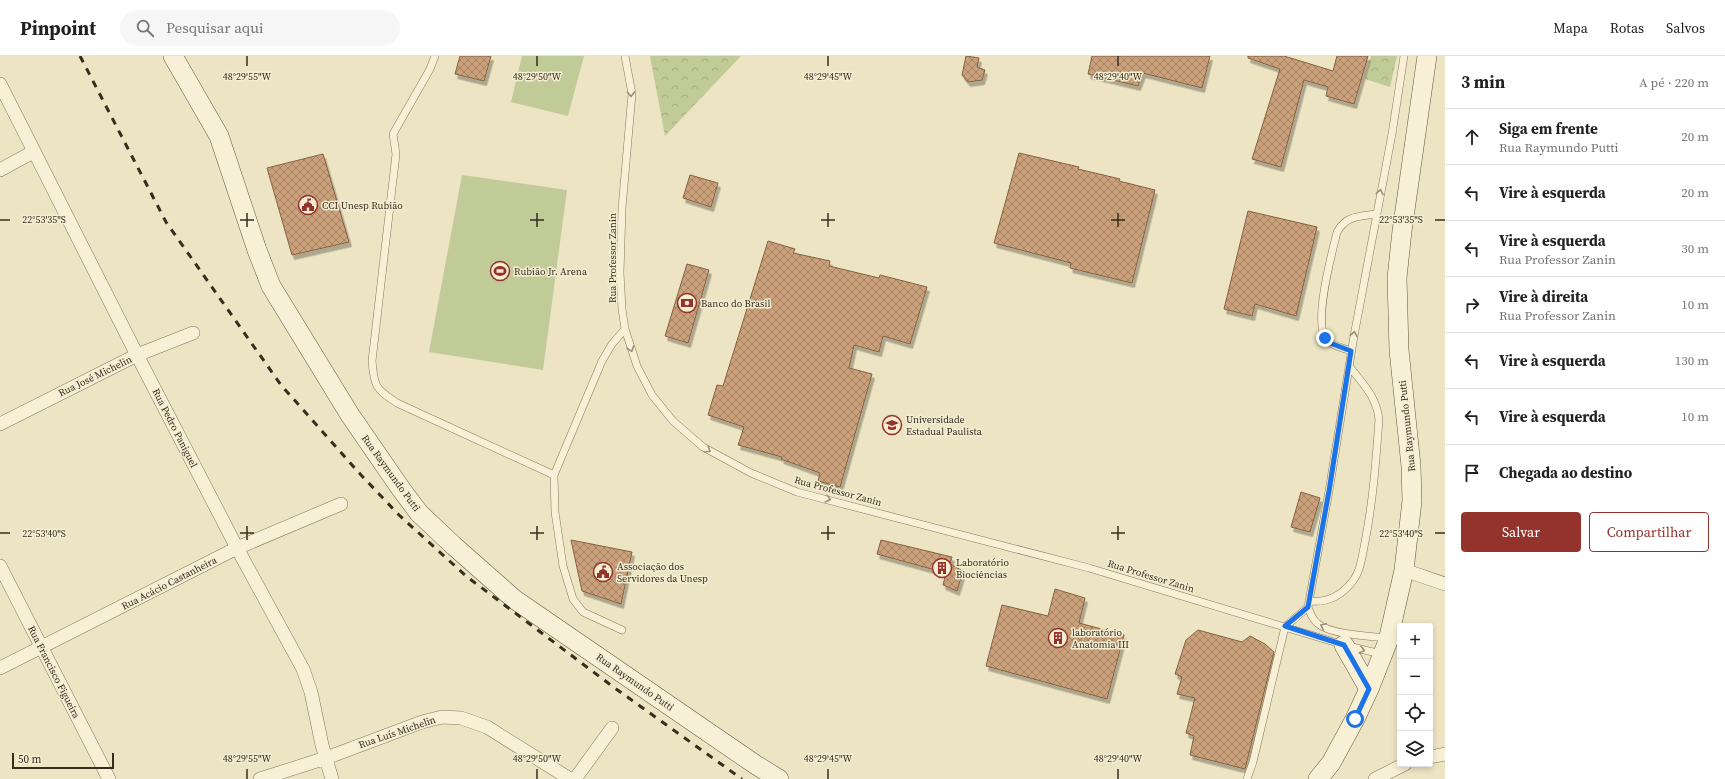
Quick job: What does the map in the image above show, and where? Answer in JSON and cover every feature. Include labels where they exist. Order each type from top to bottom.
[{"type":"street","name":"Rua Raymundo Putti","points":[[173,56],[219,136],[257,250],[271,286],[350,415],[401,489],[420,512],[454,546],[514,599],[756,765],[779,779]]},
{"type":"street","name":"Rua Raymundo Putti","points":[[1318,779],[1331,763],[1355,719],[1369,689],[1386,647],[1404,570],[1412,501],[1412,466],[1399,350],[1397,278],[1402,231],[1427,56]]},
{"type":"street","name":"Rua Pedro Paniguel","points":[[0,84],[33,152],[137,355],[303,669],[311,692],[332,779]]},
{"type":"street","points":[[0,170],[33,152]]},
{"type":"street","name":"Rua José Michelin","points":[[0,424],[137,355],[193,334]]},
{"type":"street","name":"Rua Acácio Castanheira","points":[[0,668],[238,548],[341,504]]},
{"type":"street","name":"Rua Francisco Figueira","points":[[0,566],[109,779]]},
{"type":"street","points":[[1404,570],[1417,573],[1445,584]]},
{"type":"street","points":[[1344,645],[1369,689]]},
{"type":"street","name":"Rua Luís Michelin","points":[[260,779],[326,758],[422,722],[442,717],[461,718],[487,727],[570,779]]},
{"type":"street","points":[[575,779],[612,728]]},
{"type":"street","points":[[1433,756],[1445,754]]},
{"type":"street","points":[[1375,779],[1399,767]]},
{"type":"lane","points":[[435,56],[430,69],[393,134],[396,154],[372,362],[373,380],[380,391],[397,403],[554,475]]},
{"type":"lane","name":"Rua Professor Zanin","points":[[625,56],[632,94],[622,208],[620,273],[622,309],[625,329],[638,366],[652,395],[673,421],[703,447],[751,473],[797,492],[1089,568],[1344,645],[1386,647]]},
{"type":"lane","points":[[1386,647],[1358,636],[1329,629],[1318,624],[1312,617],[1308,604],[1329,491],[1351,351],[1392,134],[1404,56]]},
{"type":"lane","points":[[1351,351],[1330,343],[1325,338],[1322,329],[1322,299],[1337,232],[1342,223],[1351,218],[1376,214]]},
{"type":"lane","points":[[622,630],[583,612],[573,599],[563,566],[555,512],[554,475],[602,361],[612,344],[625,329]]},
{"type":"lane","points":[[1247,779],[1253,762],[1285,626],[1308,604],[1332,598],[1343,592],[1352,583],[1357,574],[1361,561],[1372,506],[1379,420],[1377,406],[1368,391],[1349,366]]},
{"type":"green space","points":[[522,56],[584,56],[568,116],[511,102]]},
{"type":"green space","points":[[650,56],[741,56],[665,136]]},
{"type":"green space","points":[[1371,56],[1397,56],[1390,87],[1365,79]]},
{"type":"green space","name":"Rubião Jr. Arena","points":[[462,175],[567,190],[543,370],[429,352]]},
{"type":"building","points":[[460,56],[491,56],[484,81],[455,74]]},
{"type":"building","points":[[966,56],[979,58],[977,67],[985,70],[982,80],[968,82],[962,75]]},
{"type":"building","points":[[1092,56],[1210,56],[1202,88],[1143,73],[1138,86],[1088,74]]},
{"type":"building","points":[[1248,56],[1284,56],[1333,71],[1337,56],[1368,56],[1354,104],[1326,96],[1328,87],[1304,80],[1281,167],[1252,159],[1280,69],[1248,58]]},
{"type":"building","points":[[1019,153],[1079,167],[1078,169],[1120,179],[1119,181],[1155,190],[1132,283],[1070,268],[1071,263],[994,243]]},
{"type":"building","name":"CCI Unesp Rubião","points":[[323,154],[349,242],[292,255],[267,168]]},
{"type":"building","points":[[690,175],[718,183],[711,207],[683,198]]},
{"type":"building","points":[[1248,211],[1317,227],[1296,316],[1255,304],[1252,316],[1224,309]]},
{"type":"building","points":[[768,241],[795,249],[793,253],[830,261],[829,266],[879,278],[880,275],[927,287],[910,344],[883,336],[879,352],[854,345],[849,368],[872,374],[840,487],[818,481],[820,473],[781,459],[782,457],[738,445],[744,427],[708,415],[717,385],[723,386]]},
{"type":"building","name":"Banco do Brasil","points":[[687,264],[709,270],[688,343],[665,336]]},
{"type":"building","points":[[1301,492],[1320,498],[1310,532],[1291,527]]},
{"type":"building","name":"Associação dos Servidores da Unesp","points":[[571,540],[632,552],[621,604],[582,591]]},
{"type":"building","name":"Laboratório Biociências","points":[[881,540],[952,557],[950,564],[963,571],[957,591],[943,585],[946,573],[877,554]]},
{"type":"building","points":[[1055,589],[1085,598],[1079,623],[1124,635],[1107,699],[986,666],[1002,605],[1048,616]]},
{"type":"building","points":[[1198,630],[1242,642],[1250,636],[1265,644],[1274,652],[1245,769],[1190,755],[1194,736],[1186,733],[1195,698],[1177,694],[1182,677],[1175,674],[1186,640]]},
{"type":"railway","points":[[80,56],[166,222],[281,385],[361,475],[399,515],[466,576],[612,686],[742,779]]},
{"type":"place","name":"CCI Unesp Rubião","points":[[308,205]]},
{"type":"place","name":"Rubião Jr. Arena","points":[[500,271]]},
{"type":"place","name":"Banco do Brasil","points":[[687,303]]},
{"type":"place","name":"Universidade Estadual Paulista","points":[[892,425]]},
{"type":"place","name":"Laboratório Biociências","points":[[942,568]]},
{"type":"place","name":"Associação dos Servidores da Unesp","points":[[603,572]]},
{"type":"place","name":"laboratório Anatomia III","points":[[1058,638]]},
{"type":"route","points":[[1325,338],[1330,343],[1351,351],[1329,491],[1308,607],[1285,626],[1344,645],[1369,689],[1355,719]]}]
